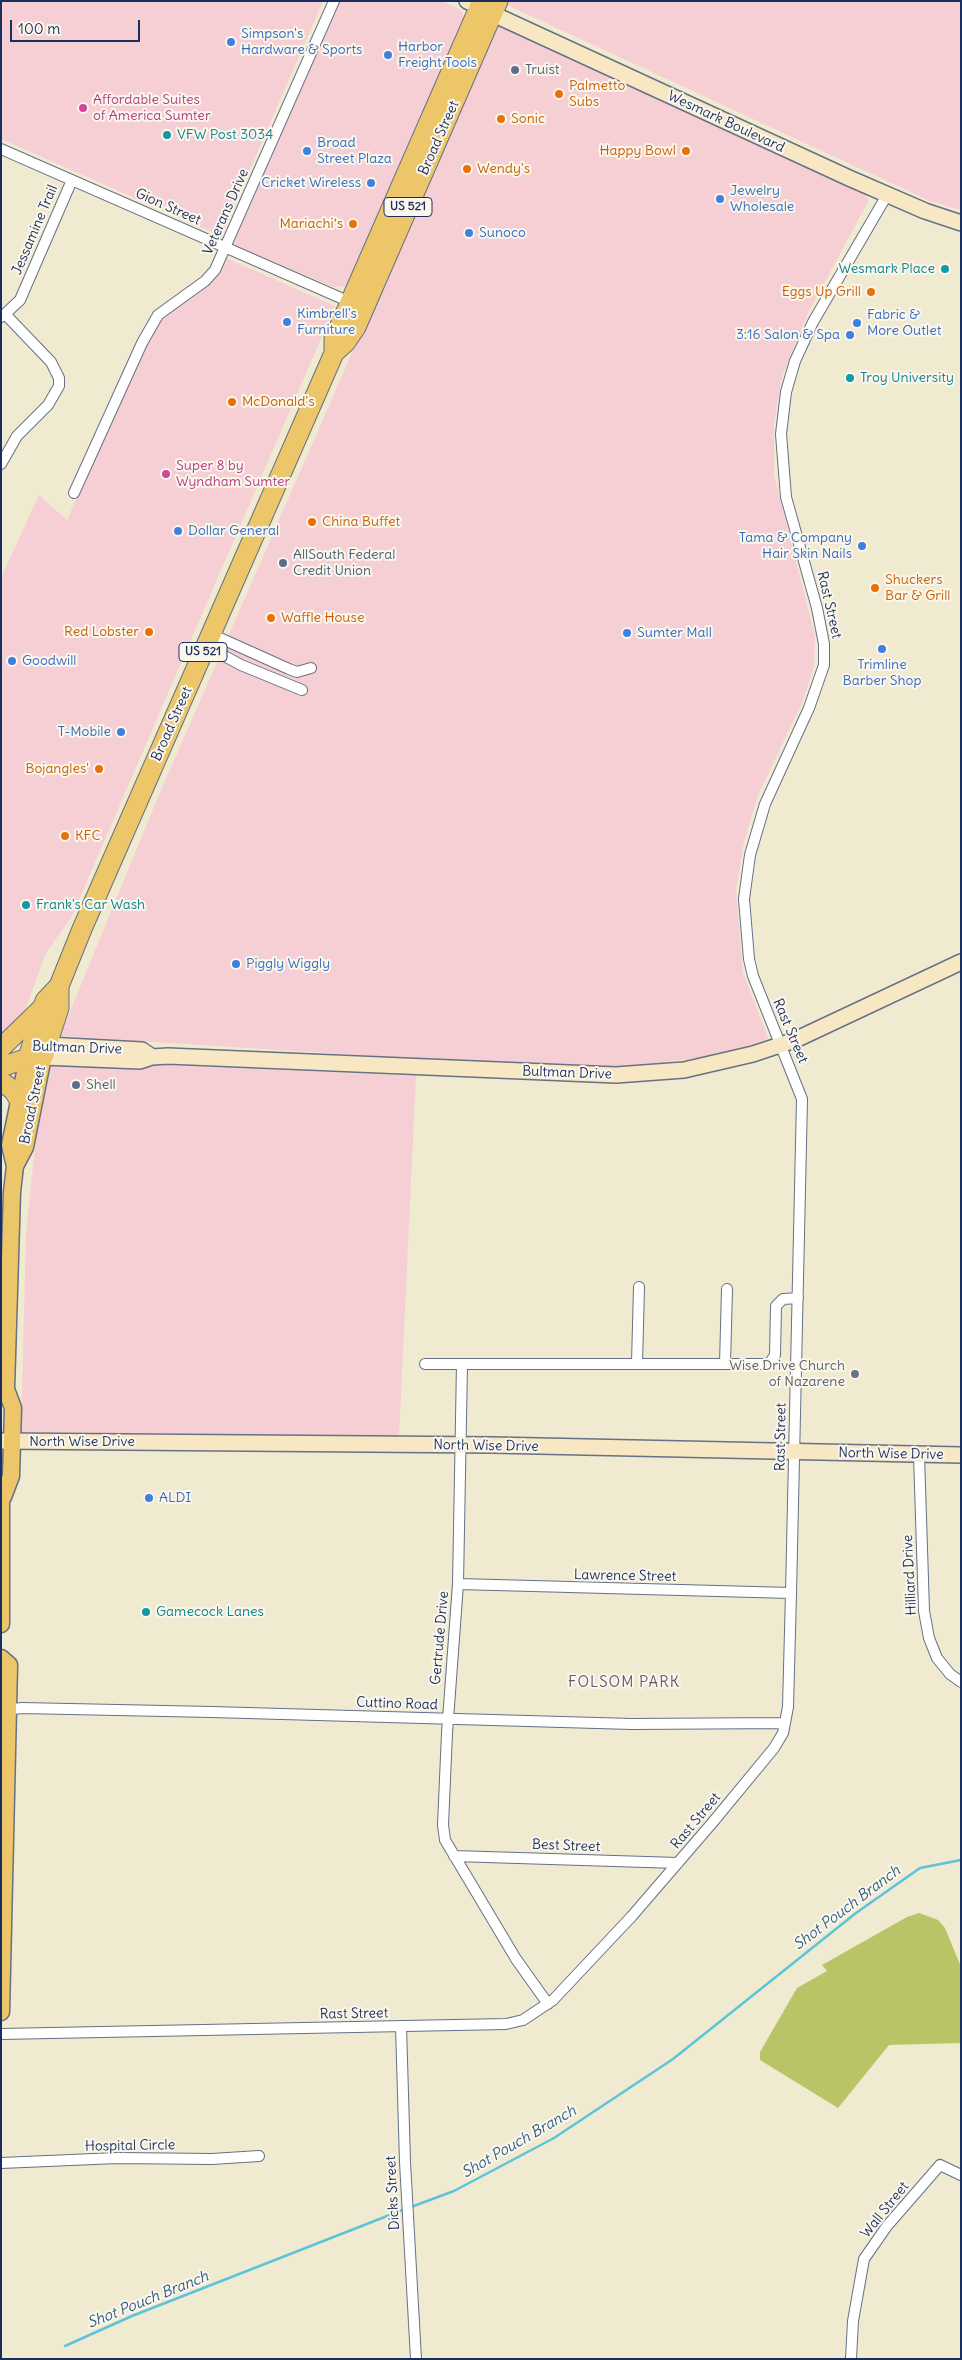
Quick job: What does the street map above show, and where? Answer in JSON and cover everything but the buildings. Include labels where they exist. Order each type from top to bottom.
[{"type":"highway","name":"Broad Street","points":[[37,1051],[45,1001],[59,986],[334,353],[334,338],[484,5]]},
{"type":"highway","name":"Broad Street","points":[[334,353],[345,343],[356,327],[484,5]]},
{"type":"highway","name":"Broad Street","points":[[37,1051],[59,1008],[59,986]]},
{"type":"highway","name":"US 521","points":[[1,1048],[43,1006]]},
{"type":"highway","name":"Bultman Drive","points":[[1,1053],[37,1051]]},
{"type":"highway","name":"Bultman Drive","points":[[1,1068],[37,1051]]},
{"type":"highway","points":[[1,1080],[13,1090],[18,1098]]},
{"type":"main road","name":"Broad Street","points":[[1,1624],[2,1495],[11,1476],[7,1441],[13,1408],[4,1395],[11,1211],[15,1166],[10,1146],[18,1098],[37,1051]]},
{"type":"main road","name":"Broad Street","points":[[15,1166],[25,1147],[37,1051]]},
{"type":"main road","points":[[1,1658],[9,1665],[5,1710],[1,2012]]},
{"type":"street","name":"Veterans Drive","points":[[74,493],[150,327],[158,315],[205,281],[215,270],[334,1]]},
{"type":"street","name":"Wesmark Boulevard","points":[[484,5],[887,195],[925,211],[961,223]]},
{"type":"street","name":"Gion Street","points":[[1,149],[350,302]]},
{"type":"street","name":"Jessamine Trail","points":[[1,464],[12,443],[48,405],[59,386],[56,369],[51,362],[3,316],[20,300],[72,180]]},
{"type":"street","name":"Rast Street","points":[[1,2034],[506,2024],[531,2017],[548,2004],[612,1937],[678,1863],[774,1748],[783,1733],[788,1707],[802,1099],[762,1001],[751,968],[745,920],[746,882],[757,828],[765,804],[816,689],[824,665],[824,646],[817,608],[789,510],[782,467],[781,434],[783,413],[794,361],[813,322],[887,195]]},
{"type":"street","points":[[208,640],[297,672],[311,668]]},
{"type":"street","points":[[208,640],[241,665],[302,690]]},
{"type":"street","name":"Bultman Drive","points":[[37,1051],[142,1050],[152,1057],[616,1075],[684,1070],[753,1054],[781,1044],[820,1028],[927,976],[961,962]]},
{"type":"street","points":[[637,1363],[639,1287]]},
{"type":"street","points":[[725,1364],[727,1289]]},
{"type":"street","points":[[425,1364],[764,1364],[773,1361],[775,1355],[776,1306],[783,1299],[798,1298]]},
{"type":"street","name":"Gertrude Drive","points":[[462,1364],[458,1584],[448,1719],[445,1840],[516,1959],[548,2004]]},
{"type":"street","name":"North Wise Drive","points":[[7,1441],[461,1445],[961,1455]]},
{"type":"street","name":"Hilliard Drive","points":[[919,1455],[924,1611],[929,1638],[937,1658],[947,1671],[961,1682]]},
{"type":"street","name":"Lawrence Street","points":[[458,1584],[791,1593]]},
{"type":"street","name":"Cuttino Road","points":[[5,1710],[41,1709],[632,1724],[785,1723]]},
{"type":"street","name":"Best Street","points":[[454,1856],[678,1863]]},
{"type":"street","name":"Dicks Street","points":[[401,2026],[406,2188],[416,2359]]},
{"type":"street","name":"Hospital Circle","points":[[1,2163],[117,2158],[212,2159],[259,2156]]},
{"type":"street","name":"Wall Street","points":[[851,2359],[853,2320],[864,2259],[887,2226],[940,2165],[961,2175]]},
{"type":"shaded area","points":[[1,1],[323,1],[221,236],[1,139]]},
{"type":"shaded area","points":[[340,1],[442,1],[461,10],[465,21],[348,286],[333,287],[233,245]]},
{"type":"shaded area","points":[[507,1],[961,1],[961,210],[930,201],[505,4]]},
{"type":"shaded area","points":[[496,23],[865,194],[869,200],[808,313],[782,376],[774,423],[774,475],[815,636],[814,666],[803,701],[758,795],[744,842],[736,890],[743,973],[768,1038],[741,1053],[623,1067],[404,1058],[60,1036],[158,797]]},
{"type":"shaded area","points":[[224,257],[335,306],[72,916],[46,953],[23,1016],[1,1039],[1,578],[39,495],[67,520],[152,325]]},
{"type":"shaded area","points":[[51,1060],[416,1076],[399,1436],[21,1432],[26,1232],[38,1117]]},
{"type":"green space","points":[[919,1913],[938,1920],[945,1928],[961,1967],[961,2043],[889,2045],[838,2108],[760,2060],[760,2052],[797,1988],[827,1971],[822,1965],[907,1917]]},
{"type":"waterway","name":"Shot Pouch Branch","points":[[411,2207],[454,2191],[554,2138],[673,2059],[856,1913],[920,1868],[961,1860]]},
{"type":"waterway","name":"Shot Pouch Branch","points":[[65,2346],[132,2316],[405,2209]]},
{"type":"place","name":"Simpson's Hardware & Sports","points":[[231,42]]},
{"type":"place","name":"Harbor Freight Tools","points":[[388,55]]},
{"type":"place","name":"Truist","points":[[515,70]]},
{"type":"place","name":"Palmetto Subs","points":[[559,94]]},
{"type":"place","name":"Affordable Suites of America Sumter","points":[[83,108]]},
{"type":"place","name":"Sonic","points":[[501,119]]},
{"type":"place","name":"VFW Post 3034","points":[[167,135]]},
{"type":"place","name":"Broad Street Plaza","points":[[307,151]]},
{"type":"place","name":"Happy Bowl","points":[[686,151]]},
{"type":"place","name":"Wendy's","points":[[467,169]]},
{"type":"place","name":"Cricket Wireless","points":[[371,183]]},
{"type":"place","name":"Jewelry Wholesale","points":[[720,199]]},
{"type":"place","name":"Mariachi’s","points":[[353,224]]},
{"type":"place","name":"Sunoco","points":[[469,233]]},
{"type":"place","name":"Wesmark Place","points":[[945,269]]},
{"type":"place","name":"Eggs Up Grill","points":[[871,292]]},
{"type":"place","name":"Kimbrell's Furniture","points":[[287,322]]},
{"type":"place","name":"Fabric & More Outlet","points":[[857,323]]},
{"type":"place","name":"3:16 Salon & Spa","points":[[850,335]]},
{"type":"place","name":"Troy University","points":[[850,378]]},
{"type":"place","name":"McDonald's","points":[[232,402]]},
{"type":"place","name":"Super 8 by Wyndham Sumter","points":[[166,474]]},
{"type":"place","name":"China Buffet","points":[[312,522]]},
{"type":"place","name":"Dollar General","points":[[178,531]]},
{"type":"place","name":"Tama & Company Hair Skin Nails","points":[[862,546]]},
{"type":"place","name":"AllSouth Federal Credit Union","points":[[283,563]]},
{"type":"place","name":"Shuckers Bar & Grill","points":[[875,588]]},
{"type":"place","name":"Waffle House","points":[[271,618]]},
{"type":"place","name":"Red Lobster","points":[[149,632]]},
{"type":"place","name":"Sumter Mall","points":[[627,633]]},
{"type":"place","name":"Trimline Barber Shop","points":[[882,649]]},
{"type":"place","name":"Goodwill","points":[[12,661]]},
{"type":"place","name":"T-Mobile","points":[[121,732]]},
{"type":"place","name":"Bojangles'","points":[[99,769]]},
{"type":"place","name":"KFC","points":[[65,836]]},
{"type":"place","name":"Frank's Car Wash","points":[[26,905]]},
{"type":"place","name":"Piggly Wiggly","points":[[236,964]]},
{"type":"place","name":"Shell","points":[[76,1085]]},
{"type":"place","name":"Wise Drive Church of Nazarene","points":[[855,1374]]},
{"type":"place","name":"ALDI","points":[[149,1498]]},
{"type":"place","name":"Gamecock Lanes","points":[[146,1612]]},
{"type":"district","name":"FOLSOM PARK","points":[[624,1683]]}]
